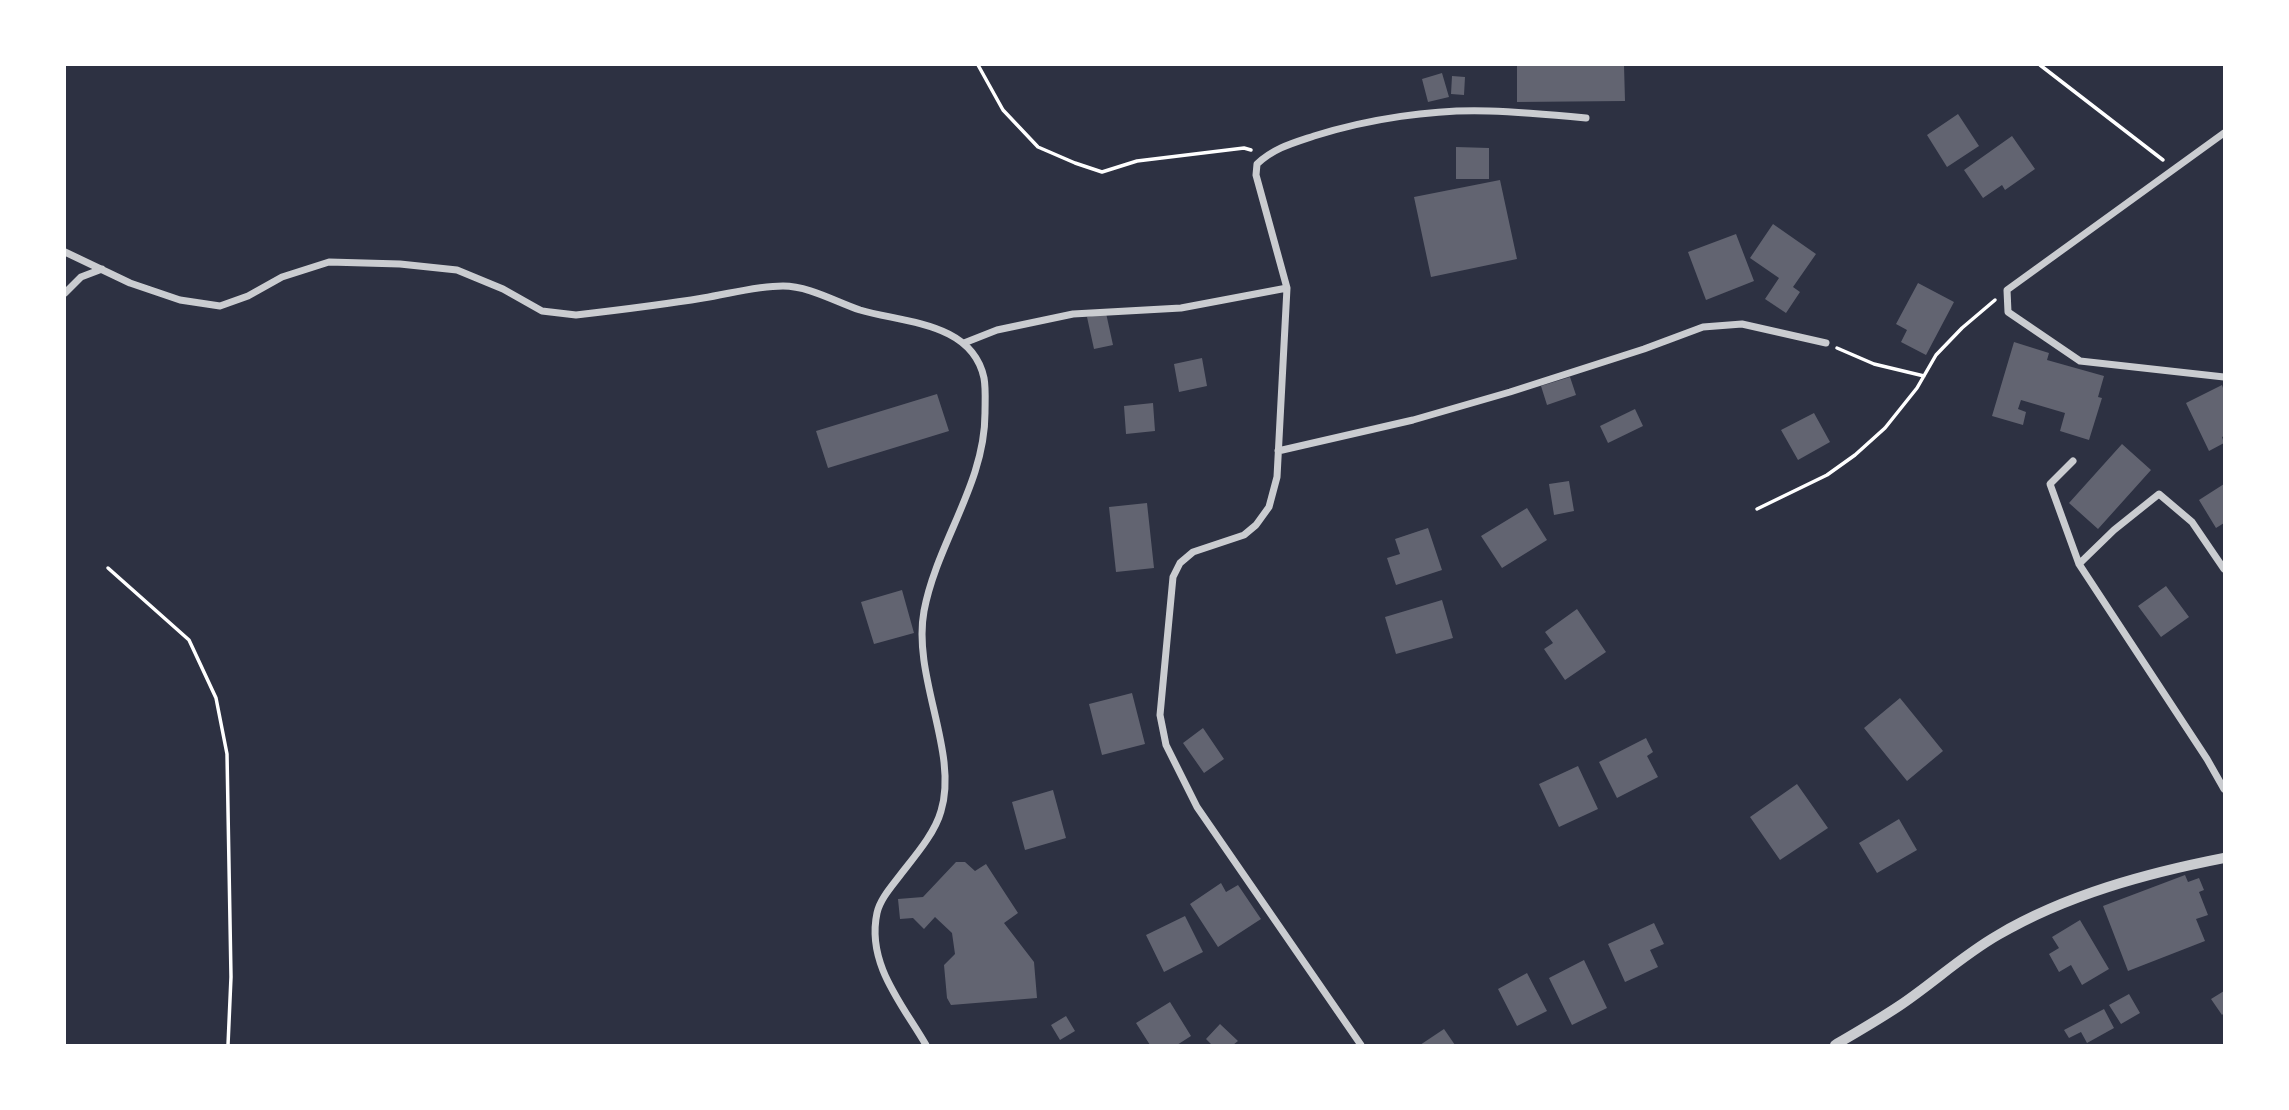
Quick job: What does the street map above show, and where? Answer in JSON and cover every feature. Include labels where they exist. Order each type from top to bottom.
[{"type":"street","points":[[1362,1045],[1197,807],[1166,745],[1160,715],[1173,577],[1180,563],[1193,552],[1244,535],[1256,525],[1269,507],[1277,477],[1287,288],[1256,175],[1257,164],[1267,154],[1283,146],[1350,124],[1418,115],[1487,111],[1586,118]]},
{"type":"street","points":[[2224,133],[2007,290],[2008,312],[2080,361],[2224,377]]},
{"type":"street","points":[[65,252],[130,283],[180,300],[220,306],[248,296],[282,277],[329,262],[400,264],[457,270],[503,289],[542,311],[576,315],[785,286],[946,332],[964,343],[976,357],[984,379],[985,416],[981,456],[941,557],[924,611],[926,680],[943,754],[945,786],[941,813],[920,848],[887,893],[877,911],[876,929],[878,953],[885,977],[926,1045]]},
{"type":"street","points":[[65,293],[81,277],[102,269]]},
{"type":"street","points":[[964,343],[998,330],[1073,314],[1181,308],[1287,288]]},
{"type":"street","points":[[1278,452],[1413,420],[1510,392],[1703,327],[1742,324],[1826,343]]},
{"type":"street","points":[[2073,461],[2050,484],[2079,564],[2207,758],[2224,789]]},
{"type":"street","points":[[2079,564],[2114,530],[2159,494],[2193,522],[2224,569]]},
{"type":"street","points":[[1835,1045],[1898,1007],[1997,935],[2098,891],[2178,867],[2224,858]]},
{"type":"path","points":[[978,65],[1003,110],[1038,147],[1102,172],[1137,161],[1244,148],[1267,154]]},
{"type":"path","points":[[2040,65],[2175,169]]},
{"type":"path","points":[[1757,509],[1827,475],[1855,455],[1885,428],[1917,388],[1936,355],[1962,328],[2007,290]]},
{"type":"path","points":[[1826,343],[1874,364],[1924,376]]},
{"type":"path","points":[[108,568],[189,640],[216,698],[227,754],[231,976],[228,1045]]},
{"type":"building","points":[[1517,65],[1624,65],[1625,101],[1517,102]]},
{"type":"building","points":[[1442,73],[1449,97],[1428,102],[1422,79]]},
{"type":"building","points":[[1452,76],[1465,77],[1464,95],[1451,94]]},
{"type":"building","points":[[1958,114],[1979,146],[1947,167],[1927,135]]},
{"type":"building","points":[[2012,136],[2035,169],[2005,190],[2002,185],[1983,198],[1964,170]]},
{"type":"building","points":[[1456,147],[1489,148],[1489,179],[1456,179]]},
{"type":"building","points":[[1500,180],[1517,259],[1431,277],[1414,197]]},
{"type":"building","points":[[1773,224],[1816,254],[1793,287],[1800,292],[1786,313],[1765,299],[1779,278],[1750,258]]},
{"type":"building","points":[[1736,234],[1754,281],[1706,300],[1688,252]]},
{"type":"building","points":[[1918,283],[1954,302],[1926,355],[1901,342],[1907,330],[1896,324]]},
{"type":"building","points":[[1106,313],[1113,345],[1094,349],[1087,317]]},
{"type":"building","points":[[2014,342],[2049,353],[2047,360],[2104,376],[2098,397],[2102,398],[2089,440],[2060,431],[2065,413],[2021,400],[2018,409],[2026,412],[2023,425],[1992,416]]},
{"type":"building","points":[[1202,358],[1207,386],[1179,392],[1174,364]]},
{"type":"building","points":[[1570,377],[1576,395],[1547,405],[1541,386]]},
{"type":"building","points":[[2222,385],[2224,443],[2209,451],[2186,403]]},
{"type":"building","points":[[937,394],[949,431],[828,468],[816,431]]},
{"type":"building","points":[[1153,403],[1155,431],[1126,434],[1124,406]]},
{"type":"building","points":[[1635,409],[1643,426],[1608,443],[1600,426]]},
{"type":"building","points":[[1814,413],[1830,442],[1798,460],[1781,430]]},
{"type":"building","points":[[2122,444],[2151,470],[2098,529],[2069,503]]},
{"type":"building","points":[[1569,481],[1574,511],[1554,515],[1549,484]]},
{"type":"building","points":[[2224,484],[2224,523],[2216,528],[2199,500]]},
{"type":"building","points":[[1147,503],[1154,568],[1116,572],[1109,507]]},
{"type":"building","points":[[1527,508],[1547,540],[1502,568],[1481,536]]},
{"type":"building","points":[[1428,528],[1442,570],[1396,585],[1387,558],[1400,554],[1395,539]]},
{"type":"building","points":[[2166,586],[2189,617],[2161,637],[2138,606]]},
{"type":"building","points":[[902,590],[914,633],[874,644],[861,602]]},
{"type":"building","points":[[1442,600],[1453,638],[1396,654],[1385,617]]},
{"type":"building","points":[[1577,609],[1606,652],[1565,680],[1544,649],[1553,643],[1545,632]]},
{"type":"building","points":[[1132,693],[1145,744],[1102,755],[1089,704]]},
{"type":"building","points":[[1900,698],[1943,751],[1907,781],[1864,728]]},
{"type":"building","points":[[1203,728],[1224,759],[1204,773],[1183,743]]},
{"type":"building","points":[[1646,738],[1653,752],[1647,756],[1658,777],[1617,798],[1599,762]]},
{"type":"building","points":[[1578,766],[1598,809],[1559,827],[1539,784]]},
{"type":"building","points":[[1797,784],[1828,828],[1780,860],[1750,817]]},
{"type":"building","points":[[1053,790],[1066,838],[1025,850],[1012,802]]},
{"type":"building","points":[[1899,819],[1917,850],[1877,873],[1859,843]]},
{"type":"building","points":[[956,862],[965,862],[975,871],[986,864],[1018,913],[1004,923],[1034,962],[1037,998],[951,1005],[947,998],[944,965],[955,954],[952,933],[935,917],[924,929],[913,918],[900,919],[898,899],[923,897]]},
{"type":"building","points":[[2185,875],[2188,882],[2199,878],[2204,890],[2199,892],[2208,915],[2196,919],[2205,941],[2128,971],[2103,906]]},
{"type":"building","points":[[1221,883],[1226,892],[1238,885],[1261,919],[1218,947],[1190,904]]},
{"type":"building","points":[[1185,916],[1203,952],[1164,972],[1146,935]]},
{"type":"building","points":[[2080,920],[2109,969],[2082,985],[2071,965],[2059,972],[2049,954],[2059,948],[2052,937]]},
{"type":"building","points":[[1654,923],[1664,944],[1650,950],[1658,967],[1625,982],[1608,944]]},
{"type":"building","points":[[1584,960],[1607,1008],[1572,1025],[1549,978]]},
{"type":"building","points":[[1527,973],[1547,1011],[1517,1026],[1498,989]]},
{"type":"building","points":[[2224,991],[2224,1013],[2222,1015],[2211,999]]},
{"type":"building","points":[[2129,994],[2140,1013],[2121,1024],[2109,1005]]},
{"type":"building","points":[[1170,1002],[1191,1036],[1177,1045],[1150,1045],[1136,1023]]},
{"type":"building","points":[[2104,1009],[2114,1028],[2087,1043],[2081,1032],[2069,1038],[2064,1030]]},
{"type":"building","points":[[1066,1016],[1075,1031],[1060,1040],[1051,1025]]},
{"type":"building","points":[[1220,1024],[1238,1041],[1233,1045],[1212,1045],[1206,1039]]},
{"type":"building","points":[[1444,1029],[1455,1045],[1420,1045]]}]
